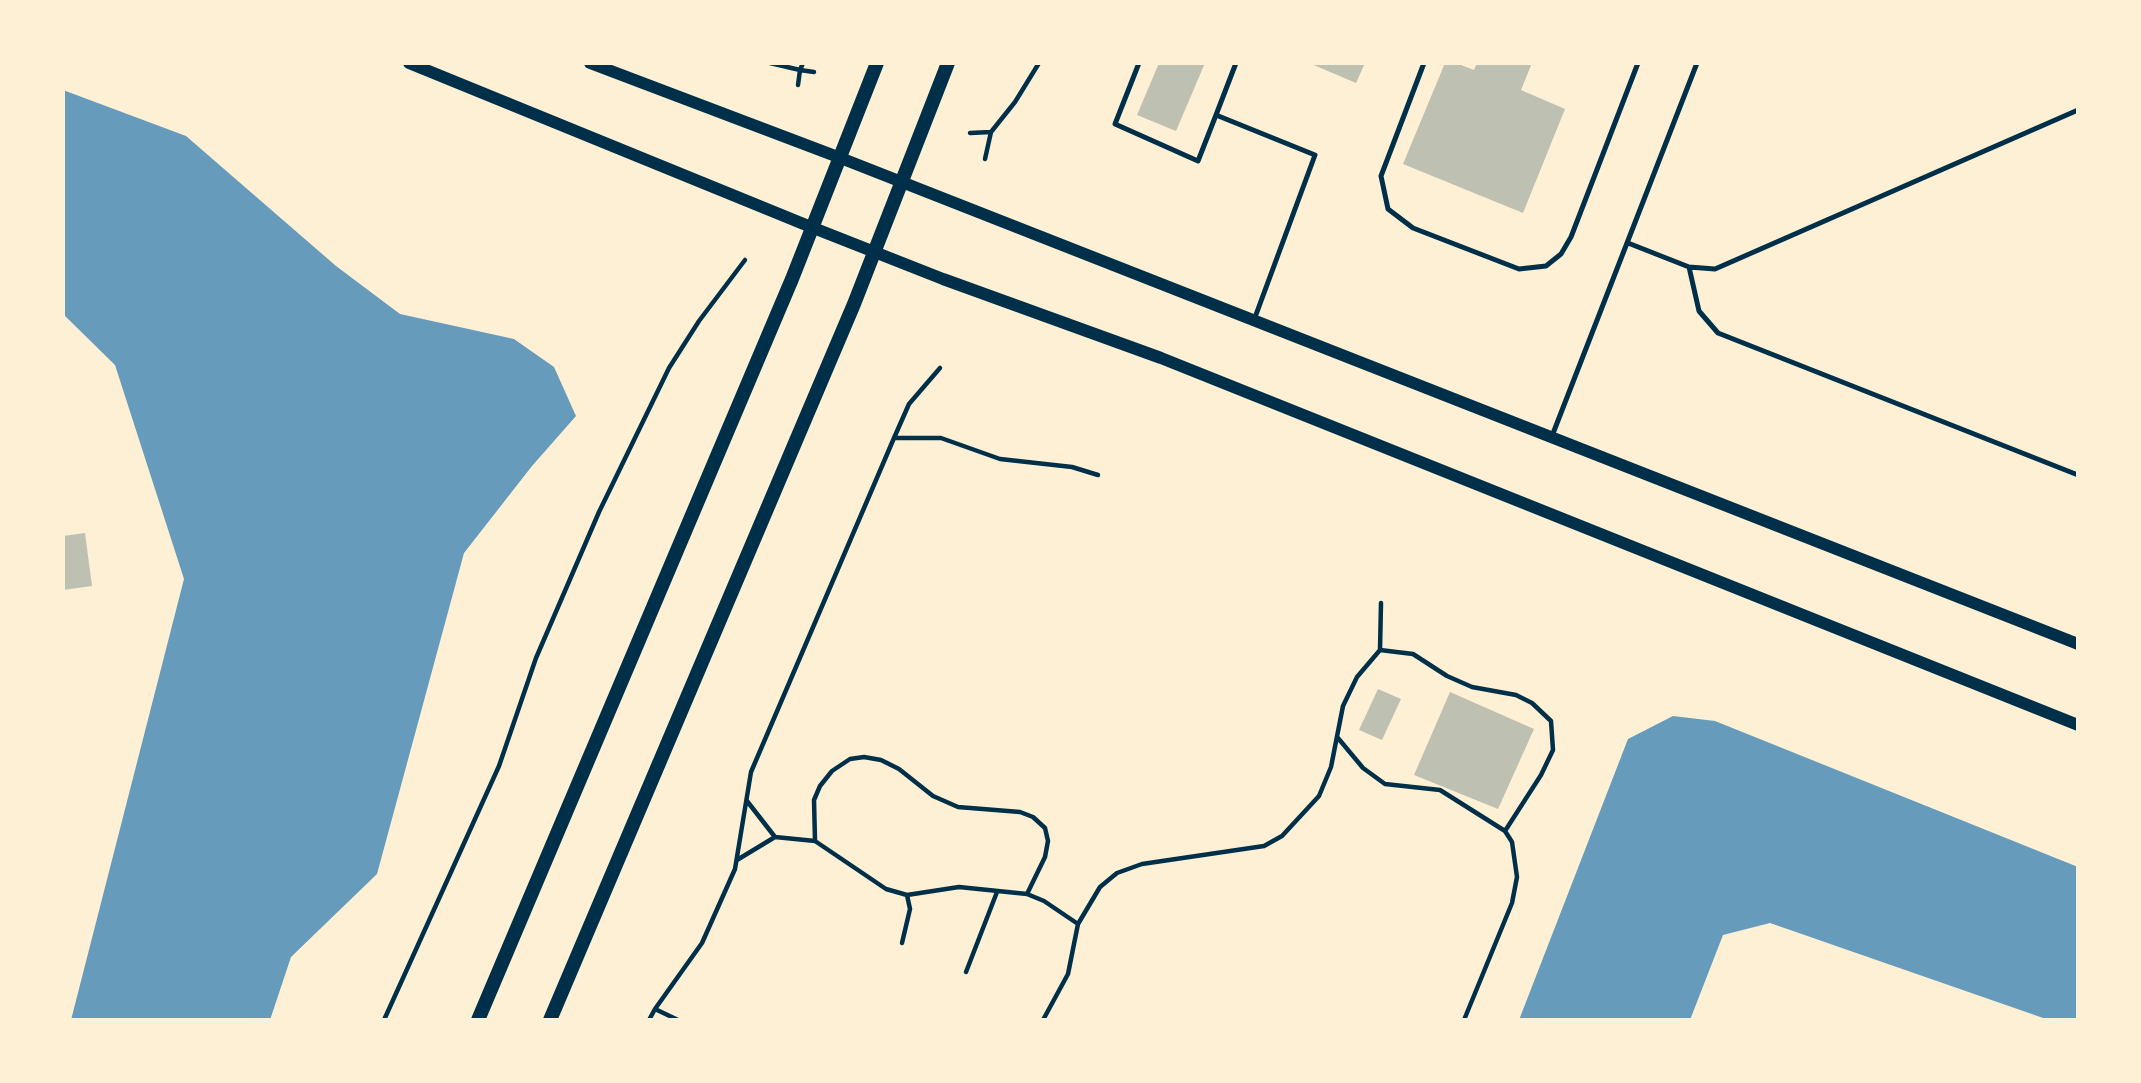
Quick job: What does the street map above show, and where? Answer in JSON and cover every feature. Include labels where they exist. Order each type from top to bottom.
[{"type":"main road","points":[[478,1020],[811,227],[877,63]]},
{"type":"main road","points":[[550,1020],[675,732],[874,252],[948,63]]},
{"type":"street","points":[[409,63],[874,252],[1161,358],[2078,725]]},
{"type":"street","points":[[590,63],[838,156],[2078,644]]},
{"type":"lane","points":[[1139,63],[1115,124],[1198,161],[1236,63]]},
{"type":"lane","points":[[1424,63],[1381,176],[1388,209],[1413,228],[1519,268],[1546,266],[1561,254],[1571,237],[1638,63]]},
{"type":"lane","points":[[1552,436],[1698,63]]},
{"type":"lane","points":[[1628,243],[1689,267],[1715,269],[2078,110]]},
{"type":"lane","points":[[1216,115],[1315,155],[1254,320]]},
{"type":"lane","points":[[1689,267],[1699,312],[1718,333],[2078,475]]},
{"type":"path","points":[[770,63],[814,72]]},
{"type":"path","points":[[798,85],[803,63]]},
{"type":"path","points":[[985,159],[991,132],[1015,102],[1039,63]]},
{"type":"path","points":[[970,133],[991,132]]},
{"type":"path","points":[[384,1020],[499,766],[536,658],[598,512],[669,368],[699,321],[745,260]]},
{"type":"path","points":[[649,1020],[702,943],[737,860],[751,772],[909,404],[940,368]]},
{"type":"path","points":[[894,438],[941,438],[1000,459],[1072,467],[1098,475]]},
{"type":"path","points":[[1043,1020],[1068,974],[1078,925],[1100,887],[1117,873],[1142,864],[1264,846],[1282,836],[1319,796],[1338,738],[1343,706],[1357,677],[1380,650],[1381,603]]},
{"type":"path","points":[[1380,650],[1413,654],[1447,676],[1472,687],[1516,695],[1532,703],[1551,721],[1553,750],[1541,775],[1505,831]]},
{"type":"path","points":[[1338,738],[1363,768],[1385,784],[1440,790],[1505,831],[1515,852],[1517,877],[1512,903],[1464,1020]]},
{"type":"path","points":[[815,841],[814,800],[820,786],[832,771],[850,759],[864,757],[881,760],[899,769],[933,796],[958,807],[1020,812],[1033,817],[1045,828],[1048,841],[1045,857],[1027,894]]},
{"type":"path","points":[[747,800],[775,837]]},
{"type":"path","points":[[737,860],[775,837],[815,841],[886,889],[907,895],[959,887],[1027,894],[1044,901],[1078,925]]},
{"type":"path","points":[[967,972],[997,892]]},
{"type":"path","points":[[902,943],[910,909],[907,895]]},
{"type":"path","points":[[655,1009],[678,1020]]},
{"type":"water","points":[[63,90],[186,136],[336,266],[400,314],[514,339],[554,367],[576,416],[532,466],[464,553],[377,874],[291,957],[270,1020],[71,1020],[184,579],[115,365],[63,314]]},
{"type":"water","points":[[1673,716],[1715,721],[2078,867],[2078,1020],[2049,1020],[1770,923],[1723,935],[1690,1020],[1519,1020],[1628,739]]},
{"type":"building","points":[[1159,63],[1205,63],[1176,131],[1137,115]]},
{"type":"building","points":[[1309,63],[1365,63],[1356,83]]},
{"type":"building","points":[[1445,63],[1456,63],[1474,70],[1477,63],[1532,63],[1521,90],[1565,109],[1523,213],[1403,164]]},
{"type":"building","points":[[85,533],[92,586],[63,590],[63,536]]},
{"type":"building","points":[[1378,689],[1401,699],[1382,740],[1359,730]]},
{"type":"building","points":[[1450,692],[1534,729],[1498,809],[1414,775]]}]
